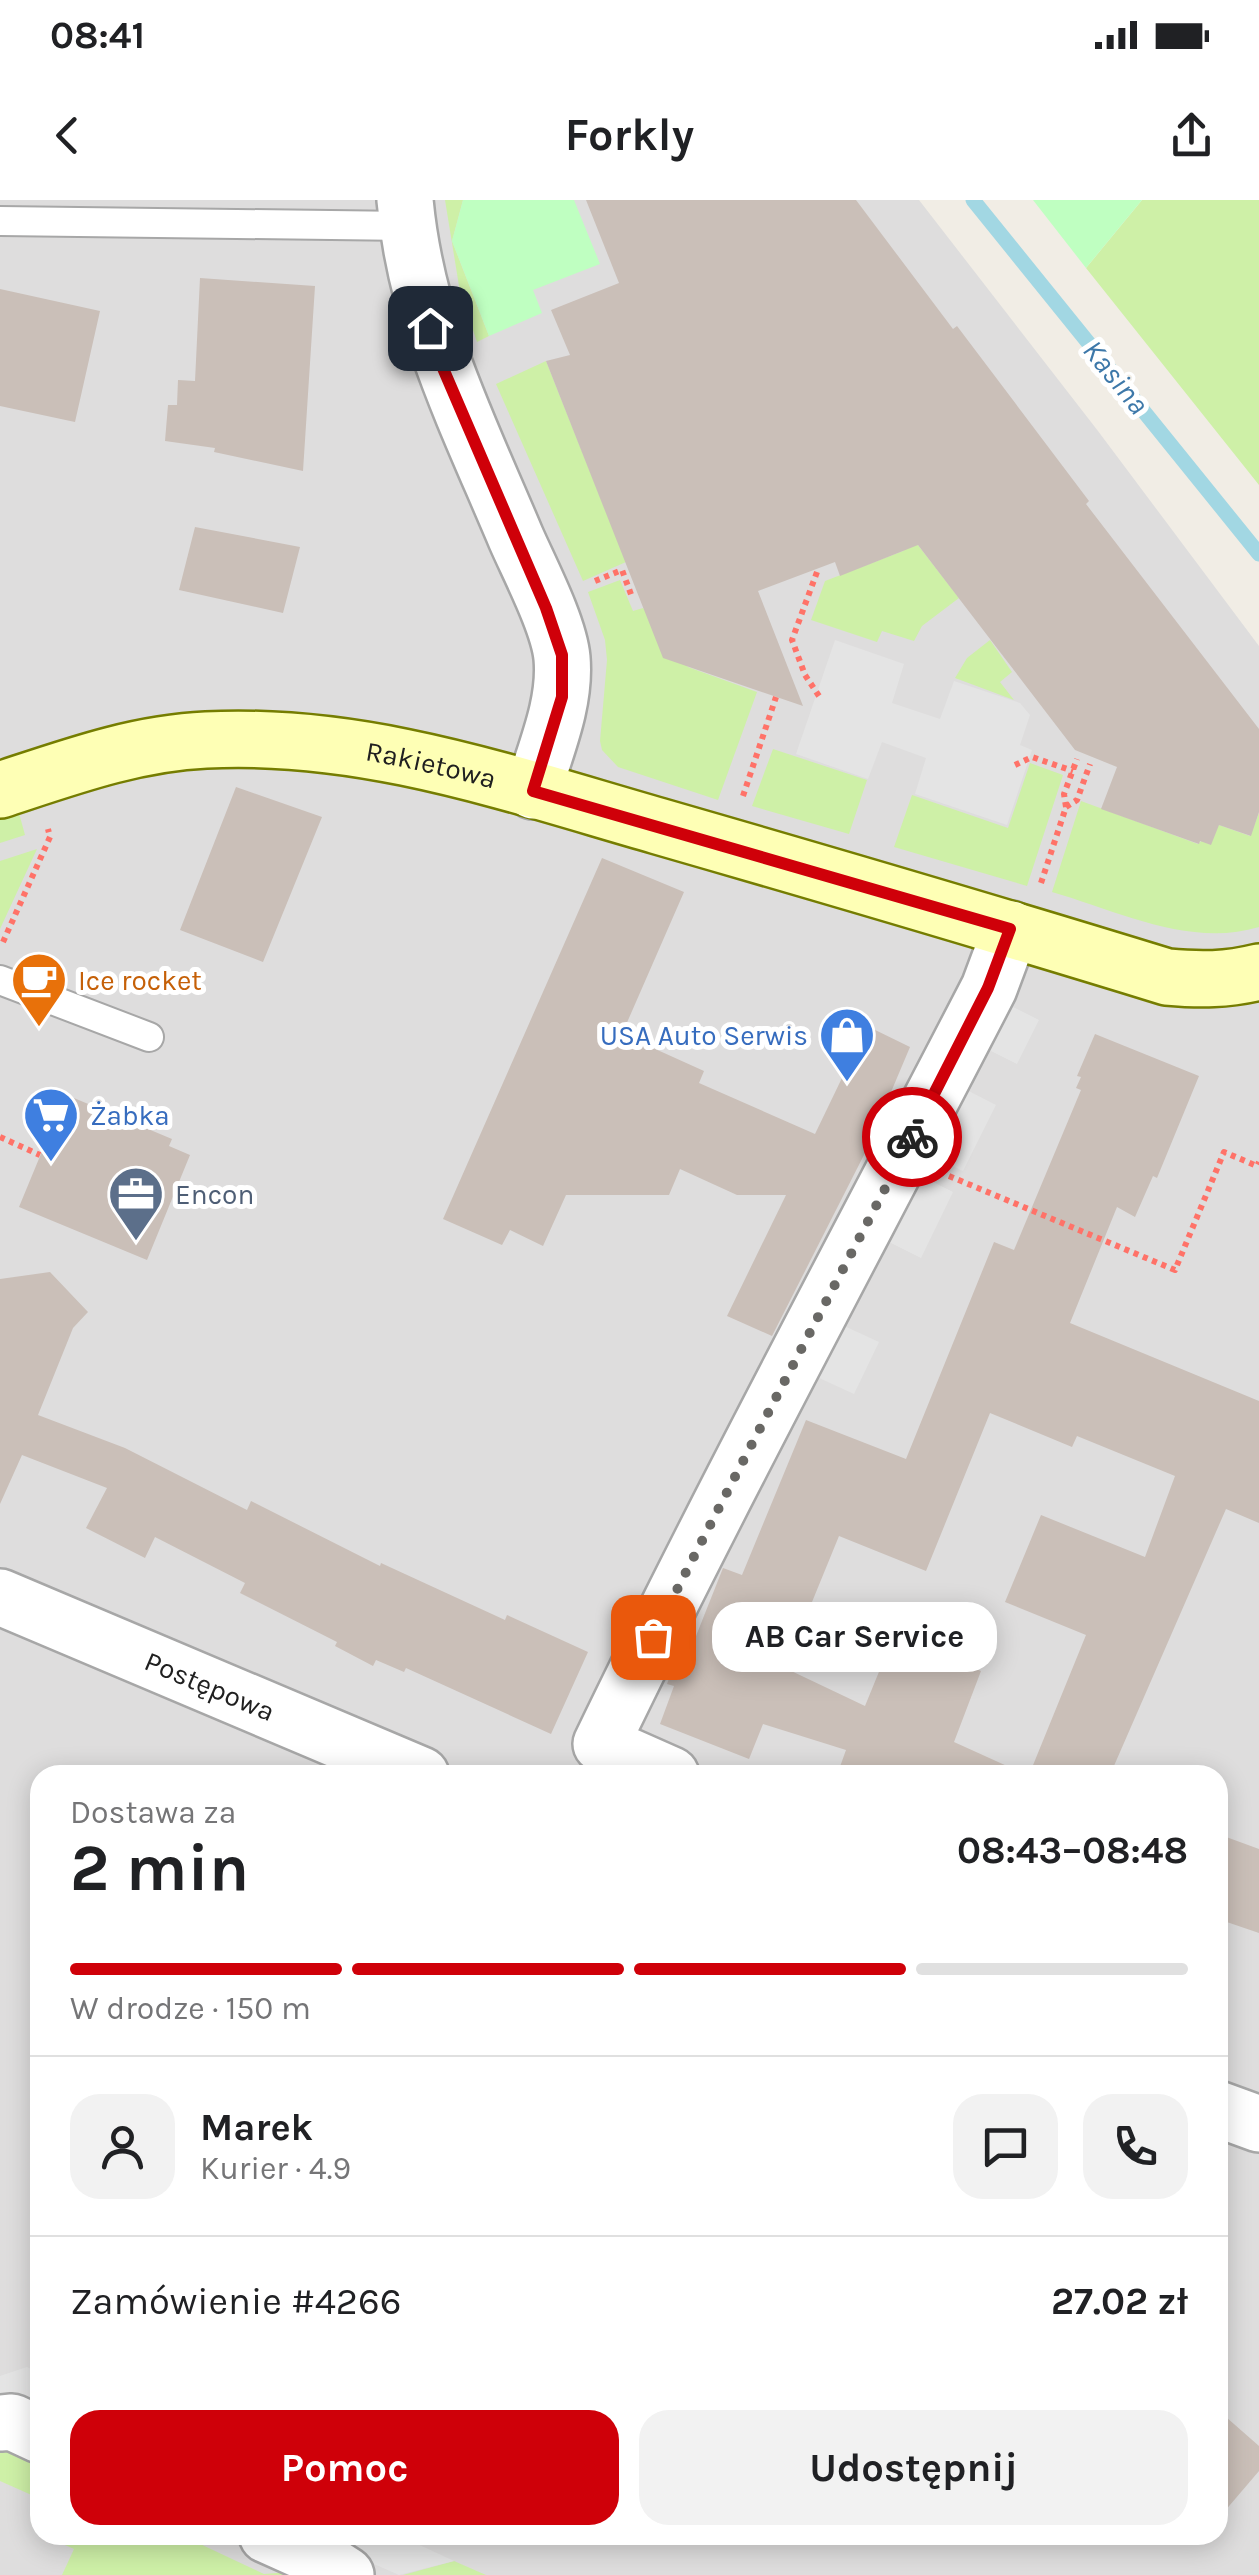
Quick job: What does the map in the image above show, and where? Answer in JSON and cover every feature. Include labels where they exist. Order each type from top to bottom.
[{"type":"street","points":[[407,213],[413,266],[439,359],[562,655],[562,697],[533,791]]},
{"type":"street","name":"Rakietowa","points":[[22,802],[149,745],[206,740],[300,740],[417,758],[533,791],[1023,914],[1167,977],[1204,981],[1259,972]]},
{"type":"street","points":[[640,1765],[601,1744],[753,1437],[795,1365],[1023,914]]},
{"type":"street","name":"Postępowa","points":[[0,1598],[396,1765]]},
{"type":"street","points":[[1228,2113],[1259,2124]]},
{"type":"street","points":[[0,2424],[12,2422],[30,2430]]},
{"type":"street","points":[[289,2545],[346,2575]]},
{"type":"lane","points":[[0,221],[407,213]]},
{"type":"lane","points":[[0,980],[149,1037]]},
{"type":"path","points":[[591,583],[622,570],[632,597]]},
{"type":"path","points":[[817,572],[792,640],[805,674],[819,696]]},
{"type":"path","points":[[737,811],[776,697]]},
{"type":"path","points":[[1015,765],[1032,757],[1073,771]]},
{"type":"path","points":[[1023,914],[1066,807],[1064,794],[1077,758]]},
{"type":"path","points":[[1066,807],[1078,800],[1090,764]]},
{"type":"path","points":[[0,948],[50,837],[22,802]]},
{"type":"path","points":[[0,1137],[40,1155]]},
{"type":"path","points":[[904,1152],[960,1181],[1175,1270],[1224,1152],[1258,1166],[1259,1162]]},
{"type":"shaded area","points":[[0,200],[919,200],[1259,646],[1259,2575],[0,2575]]},
{"type":"shaded area","points":[[835,640],[904,664],[892,703],[940,719],[954,681],[1020,703],[1030,715],[1020,745],[1032,750],[1007,825],[915,794],[926,758],[882,742],[868,779],[796,754]]},
{"type":"shaded area","points":[[1003,1002],[1039,1020],[1017,1064],[981,1046]]},
{"type":"shaded area","points":[[961,1087],[996,1105],[963,1171],[928,1154]]},
{"type":"shaded area","points":[[917,1174],[953,1192],[921,1258],[885,1240]]},
{"type":"shaded area","points":[[842,1325],[879,1342],[854,1394],[817,1377]]},
{"type":"shaded area","points":[[30,2368],[30,2412],[0,2399],[0,2376]]},
{"type":"shaded area","points":[[331,2545],[420,2545],[454,2561],[399,2575]]},
{"type":"green space","points":[[445,200],[463,200],[452,241],[489,336],[477,342],[460,292]]},
{"type":"green space","points":[[463,200],[574,200],[600,264],[533,290],[542,313],[489,336],[452,241]]},
{"type":"green space","points":[[1033,200],[1142,200],[1086,268]]},
{"type":"green space","points":[[1142,200],[1259,200],[1259,485],[1086,268]]},
{"type":"green space","points":[[546,361],[626,562],[583,581],[496,384]]},
{"type":"green space","points":[[914,540],[959,598],[922,626],[914,641],[882,631],[877,642],[811,620],[825,581],[903,551]]},
{"type":"green space","points":[[620,580],[633,611],[643,608],[688,667],[757,692],[718,800],[618,767],[602,750],[607,660],[605,640],[588,592]]},
{"type":"green space","points":[[990,640],[1012,672],[1000,682],[1014,700],[955,678],[967,658]]},
{"type":"green space","points":[[773,749],[867,780],[849,834],[752,806]]},
{"type":"green space","points":[[1030,763],[1063,775],[1027,886],[894,847],[912,795],[1008,828]]},
{"type":"green space","points":[[1081,801],[1198,844],[1219,825],[1250,836],[1259,813],[1259,927],[1207,933],[1181,930],[1052,892]]},
{"type":"green space","points":[[19,813],[25,835],[0,843],[0,820]]},
{"type":"green space","points":[[37,849],[0,929],[0,861]]},
{"type":"green space","points":[[0,2441],[30,2448],[30,2494],[0,2481]]},
{"type":"green space","points":[[65,2545],[202,2545],[264,2574],[304,2571],[312,2575],[62,2575],[74,2549]]},
{"type":"green space","points":[[454,2561],[486,2575],[403,2575]]},
{"type":"building","points":[[586,200],[856,200],[953,329],[957,326],[1089,501],[1086,504],[1259,729],[1259,812],[1251,836],[1219,825],[1211,845],[1200,841],[1199,844],[1101,809],[1117,767],[1075,750],[918,545],[840,576],[835,562],[758,591],[803,706],[663,658],[546,361],[570,355],[551,310],[619,283]]},
{"type":"building","points":[[200,278],[315,286],[303,471],[214,452],[215,448],[165,441],[168,405],[177,405],[178,380],[195,381]]},
{"type":"building","points":[[0,289],[100,311],[75,422],[0,406]]},
{"type":"building","points":[[195,527],[300,547],[283,613],[179,590]]},
{"type":"building","points":[[236,787],[322,817],[263,962],[180,930]]},
{"type":"building","points":[[602,858],[684,892],[622,1034],[704,1071],[699,1083],[815,1134],[867,1026],[910,1047],[867,1149],[772,1336],[727,1316],[786,1195],[737,1195],[680,1169],[669,1195],[566,1195],[543,1246],[510,1230],[502,1245],[443,1219]]},
{"type":"building","points":[[1095,1034],[1199,1076],[1157,1178],[1153,1176],[1135,1217],[1117,1207],[1070,1323],[1259,1401],[1259,1523],[1226,1509],[1114,1765],[1033,1765],[1086,1635],[1005,1602],[1041,1515],[1145,1557],[1175,1476],[1077,1436],[1072,1447],[990,1413],[926,1571],[839,1536],[785,1668],[865,1706],[894,1635],[981,1671],[954,1742],[1005,1765],[841,1765],[846,1750],[763,1724],[749,1759],[660,1724],[674,1686],[667,1684],[672,1670],[690,1634],[696,1636],[723,1568],[742,1575],[806,1420],[906,1459],[994,1242],[1014,1250],[1081,1090],[1076,1088],[1081,1077],[1077,1076]]},
{"type":"building","points":[[50,1088],[172,1139],[169,1146],[190,1155],[147,1260],[19,1207],[50,1132],[34,1126]]},
{"type":"building","points":[[50,1272],[88,1312],[73,1328],[38,1415],[125,1448],[247,1510],[251,1501],[380,1566],[381,1563],[505,1620],[507,1615],[588,1652],[551,1734],[406,1668],[404,1672],[376,1660],[373,1666],[335,1646],[337,1642],[240,1593],[245,1583],[155,1537],[145,1558],[86,1528],[107,1488],[22,1455],[0,1504],[0,1279]]},
{"type":"building","points":[[1228,1838],[1259,1849],[1259,1933],[1228,1922]]},
{"type":"building","points":[[1228,2419],[1259,2446],[1259,2471],[1228,2507]]},
{"type":"waterway","name":"Kasina","points":[[973,200],[1259,554]]},
{"type":"way so far","points":[[653,1637],[753,1437],[795,1365],[912,1137]]},
{"type":"place","name":"Ice rocket","points":[[39,1029]]},
{"type":"place","name":"USA Auto Serwis","points":[[847,1084]]},
{"type":"place","name":"Żabka","points":[[51,1164]]},
{"type":"place","name":"Encon","points":[[136,1243]]},
{"type":"place","name":"AB Car Service","points":[[653,1637]]},
{"type":"route","points":[[430,328],[439,359],[546,608],[562,655],[562,697],[533,791],[1010,929],[988,988],[912,1137]]}]
